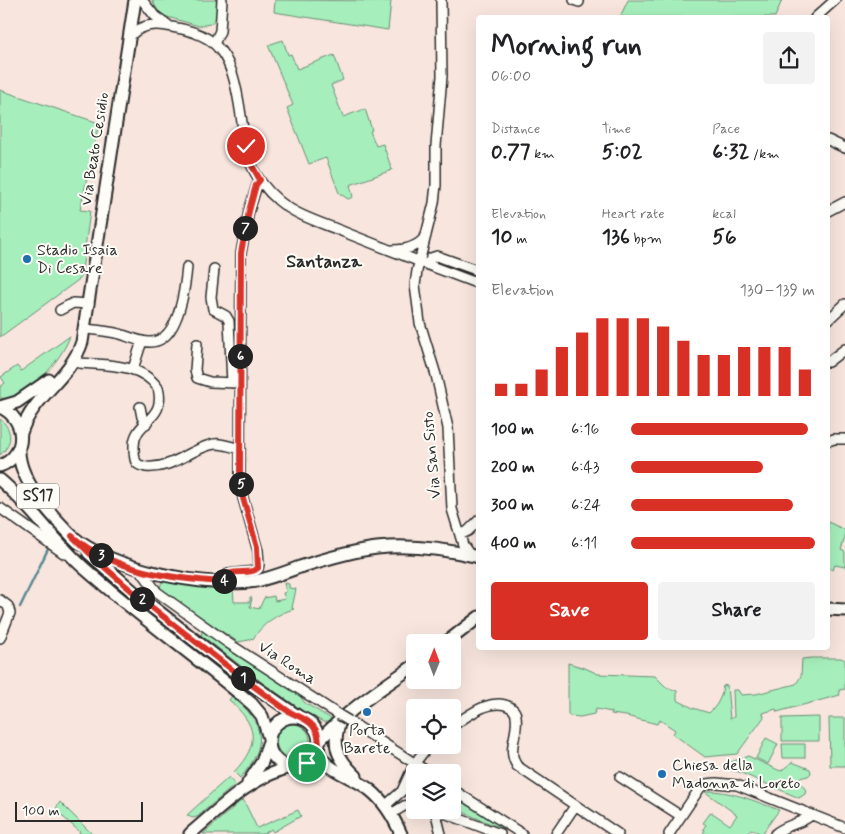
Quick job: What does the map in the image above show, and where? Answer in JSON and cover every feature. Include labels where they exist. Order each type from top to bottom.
[{"type":"main road","name":"Via Beato Cesidio","points":[[21,433],[27,416],[35,404],[74,360],[85,329],[135,0]]},
{"type":"main road","name":"Via Beato Cesidio","points":[[0,407],[13,404],[28,396],[48,382],[60,368],[72,352],[88,304]]},
{"type":"main road","points":[[0,407],[14,416],[21,433]]},
{"type":"main road","name":"SS17","points":[[21,433],[20,461],[27,479],[46,507],[94,559],[134,593],[251,684],[283,708],[299,717]]},
{"type":"main road","name":"SS17","points":[[0,466],[10,460],[19,448]]},
{"type":"main road","name":"SS17","points":[[0,480],[79,563],[252,704],[262,716],[268,740]]},
{"type":"main road","points":[[72,536],[86,547],[106,558],[138,568],[182,578],[224,582],[261,580],[330,558],[376,548],[412,547],[450,551],[474,556]]},
{"type":"main road","points":[[450,551],[476,563]]},
{"type":"main road","points":[[830,609],[845,610]]},
{"type":"main road","points":[[457,634],[476,619]]},
{"type":"main road","points":[[190,834],[244,788],[270,774],[310,760],[318,745],[343,719],[406,671]]},
{"type":"main road","points":[[244,788],[262,762],[271,730],[279,721],[291,717],[299,717],[312,724],[316,730],[320,757],[324,762],[366,786]]},
{"type":"main road","points":[[343,719],[336,737],[338,754],[346,767],[388,810],[401,834]]},
{"type":"main road","points":[[268,740],[274,758],[281,763],[341,772]]},
{"type":"street","points":[[142,0],[156,18],[170,26],[199,34],[214,44],[224,54],[229,65],[248,157],[260,180],[278,200],[293,211],[418,262],[476,283]]},
{"type":"street","points":[[214,44],[219,36],[222,22],[222,0]]},
{"type":"street","name":"Via San Sisto","points":[[415,282],[418,262],[434,203],[436,185],[436,146],[442,76],[441,0]]},
{"type":"street","points":[[818,15],[836,0]]},
{"type":"street","points":[[130,36],[142,26],[170,26]]},
{"type":"street","points":[[830,141],[845,148]]},
{"type":"street","points":[[236,383],[241,253],[249,211],[256,185],[260,180]]},
{"type":"street","points":[[830,210],[845,202]]},
{"type":"street","points":[[393,252],[409,248],[419,243],[426,236]]},
{"type":"street","name":"Via San Sisto","points":[[393,252],[409,265],[415,282],[420,320],[448,428],[451,500],[464,549],[474,556]]},
{"type":"street","points":[[428,265],[431,258],[438,256],[476,270]]},
{"type":"street","points":[[85,329],[110,332],[142,341],[153,342],[160,340],[172,326],[182,301],[187,267]]},
{"type":"street","points":[[214,269],[211,302],[214,309],[226,316],[229,321],[236,383],[241,489],[256,539],[259,564],[258,569],[255,571],[228,573],[224,582]]},
{"type":"street","points":[[60,310],[73,303],[88,304]]},
{"type":"street","points":[[830,318],[845,304]]},
{"type":"street","points":[[133,369],[142,341]]},
{"type":"street","points":[[198,344],[195,373],[197,378],[206,381],[236,383]]},
{"type":"street","points":[[830,360],[845,349]]},
{"type":"street","points":[[74,360],[79,363],[133,369],[154,383],[159,391],[157,410],[154,416],[138,430],[135,436],[134,455],[138,464],[149,467],[167,465],[214,444],[225,444],[240,448]]},
{"type":"street","points":[[138,411],[146,424]]},
{"type":"street","points":[[830,440],[845,439]]},
{"type":"street","points":[[0,508],[79,563]]},
{"type":"street","points":[[450,551],[459,549],[460,536],[476,523]]},
{"type":"street","name":"Via Roma","points":[[138,568],[157,592],[228,643],[415,764]]},
{"type":"street","points":[[0,600],[8,606],[10,613],[0,638]]},
{"type":"street","points":[[461,720],[489,706],[500,705],[510,707],[515,712],[516,717],[512,748],[515,764],[618,834]]},
{"type":"street","points":[[418,759],[422,754]]},
{"type":"street","points":[[620,777],[681,816]]},
{"type":"street","points":[[668,834],[700,788],[710,783],[723,782],[737,785],[845,828]]},
{"type":"street","points":[[388,810],[406,783]]},
{"type":"street","points":[[404,788],[404,797],[406,798]]},
{"type":"street","points":[[461,795],[522,834]]},
{"type":"street","points":[[388,810],[406,806]]},
{"type":"street","points":[[556,834],[575,806]]},
{"type":"street","points":[[774,834],[784,827],[811,815]]},
{"type":"street","points":[[437,819],[441,834]]},
{"type":"street","points":[[459,819],[500,834]]},
{"type":"street","points":[[472,824],[475,834]]},
{"type":"green space","points":[[152,0],[219,0],[218,17],[210,24],[199,26],[164,16],[158,11]]},
{"type":"green space","points":[[275,0],[391,1],[388,30],[274,12]]},
{"type":"green space","points":[[628,0],[782,0],[776,15],[621,15]]},
{"type":"green space","points":[[283,40],[288,55],[291,54],[297,69],[334,55],[343,80],[331,85],[343,117],[365,109],[376,146],[383,144],[392,170],[350,185],[353,197],[348,199],[339,193],[326,158],[309,164],[287,108],[293,105],[268,45]]},
{"type":"green space","name":"Stadio Isaia Di Cesare","points":[[0,90],[99,123],[80,210],[90,211],[81,278],[0,337]]},
{"type":"green space","points":[[70,336],[52,367],[32,386],[21,394],[10,398],[0,398],[0,387],[5,383],[1,377],[17,366],[21,371]]},
{"type":"green space","points":[[0,419],[7,427],[10,437],[7,447],[0,455]]},
{"type":"green space","points":[[830,523],[845,530],[845,538],[841,550],[845,552],[845,567],[835,565],[833,570],[830,569]]},
{"type":"green space","points":[[162,581],[233,588],[234,602],[250,602],[250,597],[252,598],[250,607],[259,609],[264,598],[274,596],[275,601],[285,599],[283,593],[286,592],[284,583],[289,584],[289,588],[296,589],[292,608],[294,609],[282,613],[271,620],[253,639],[238,642],[159,591]]},
{"type":"green space","points":[[202,631],[299,695],[305,703],[333,720],[323,722],[300,709],[264,684],[201,635]]},
{"type":"green space","points":[[841,658],[845,660],[845,689],[839,690],[840,695],[777,712],[776,709],[763,713],[764,717],[737,754],[705,757],[673,734],[675,730],[660,720],[657,724],[596,709],[594,714],[580,717],[569,716],[568,714],[568,663],[598,674],[655,676],[666,687],[677,691],[677,700],[709,713],[719,701],[723,686],[727,685],[730,719],[734,717],[733,690],[738,690],[741,695],[756,694],[796,684],[801,676],[802,659]]},
{"type":"green space","points":[[232,696],[251,716],[257,725],[259,735],[256,755],[240,778],[234,772],[249,752],[252,734],[245,718],[229,700]]},
{"type":"green space","points":[[819,717],[819,741],[782,741],[782,718]]},
{"type":"green space","points":[[829,718],[845,718],[845,766],[830,766]]},
{"type":"green space","points":[[293,724],[305,729],[310,741],[305,753],[293,758],[281,753],[276,741],[281,729]]},
{"type":"green space","points":[[766,738],[778,744],[768,764],[756,758]]},
{"type":"green space","points":[[782,744],[805,744],[805,758],[783,758]]},
{"type":"green space","points":[[748,756],[781,771],[792,762],[810,769],[811,773],[808,776],[799,778],[806,790],[805,794],[799,798],[739,772],[724,769],[725,764]]},
{"type":"green space","points":[[229,777],[235,785],[197,817],[192,818],[187,815]]},
{"type":"green space","points":[[704,791],[733,794],[779,810],[762,834],[751,829],[747,834],[726,834],[722,832],[720,834],[703,834],[705,830],[703,829],[706,825],[703,823],[711,812],[730,825],[737,815]]},
{"type":"green space","points":[[243,799],[257,828],[298,810],[301,816],[273,832],[271,829],[264,834],[203,834]]},
{"type":"green space","points":[[461,800],[507,830],[513,833],[461,811]]},
{"type":"green space","points":[[60,802],[92,834],[79,834],[80,832],[55,810]]},
{"type":"waterway","points":[[20,607],[48,549]]},
{"type":"place","name":"Stadio Isaia Di Cesare","points":[[27,259]]},
{"type":"place","name":"Porta Barete","points":[[367,712]]},
{"type":"place","name":"Chiesa della Madonna di Loreto","points":[[662,774]]},
{"type":"district","name":"Santanza","points":[[324,262]]},
{"type":"route","points":[[246,146],[254,172],[260,180],[256,185],[249,211],[241,253],[240,478],[243,498],[257,547],[258,568],[251,572],[229,573],[224,582],[175,576],[111,560],[86,547],[72,536],[94,559],[134,593],[251,684],[287,710],[312,724],[319,743],[315,755],[307,763]]}]
